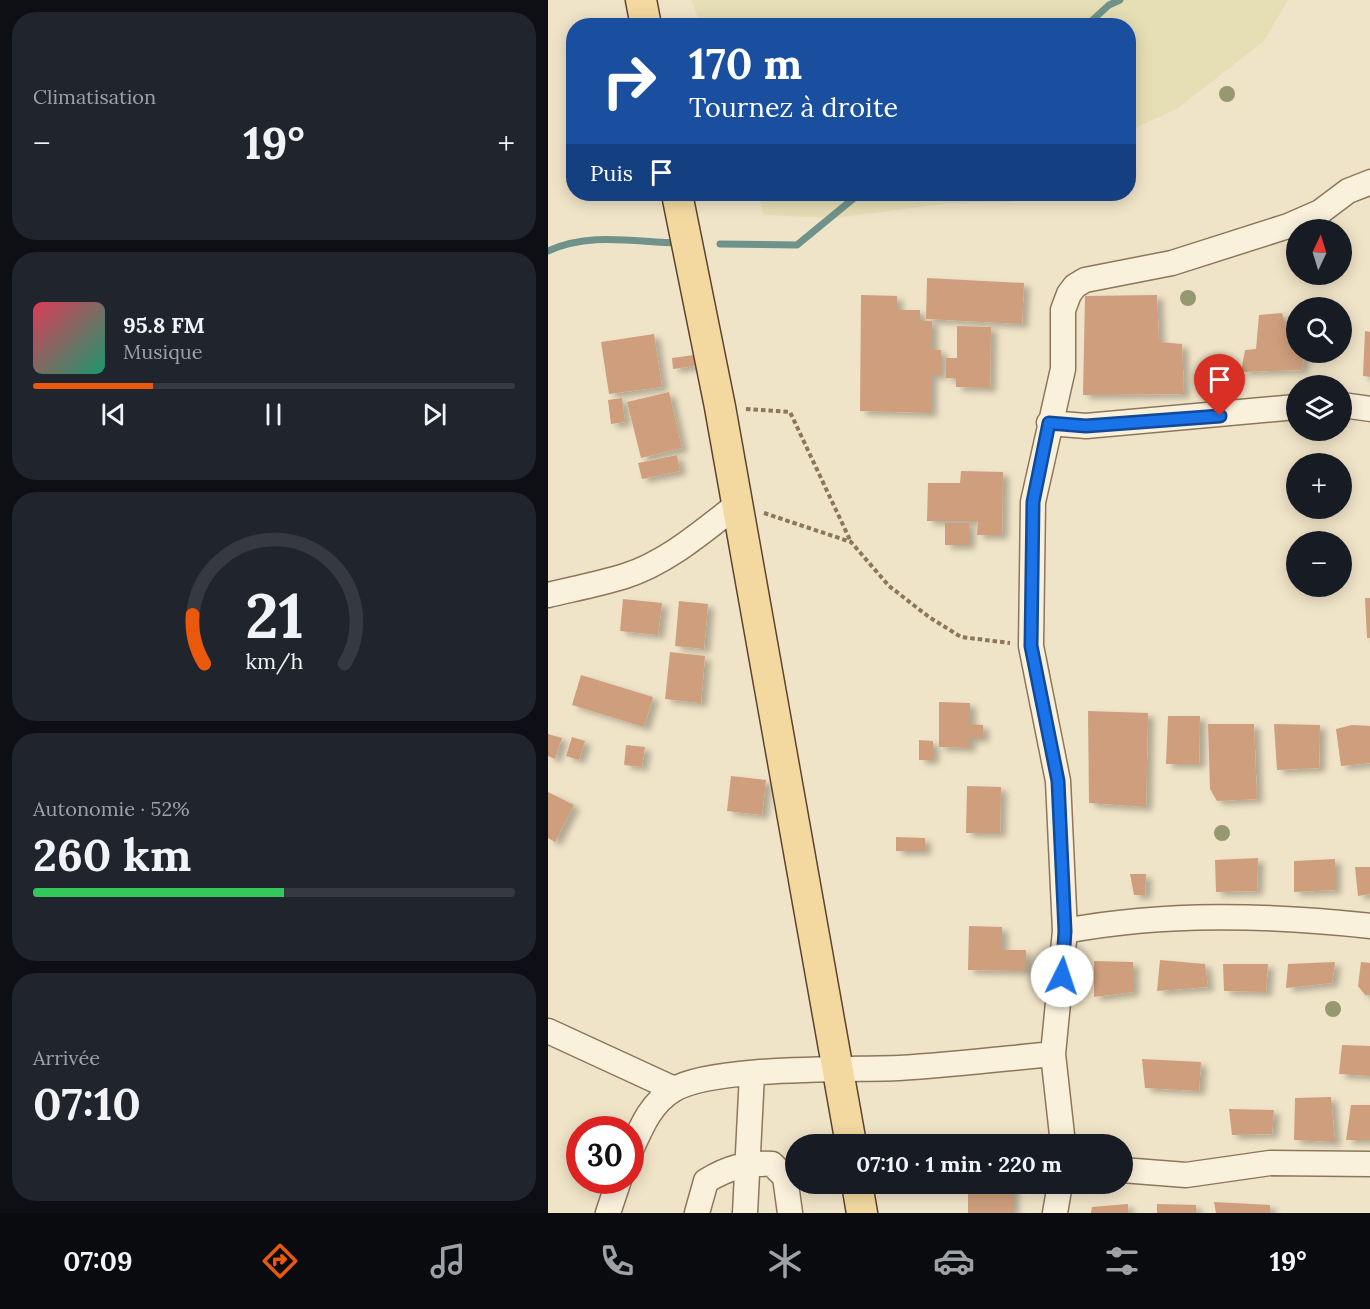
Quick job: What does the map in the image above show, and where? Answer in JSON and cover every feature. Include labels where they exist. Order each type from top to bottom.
[{"type":"main road","points":[[641,0],[644,18]]},
{"type":"main road","points":[[679,202],[738,504],[849,1134]]},
{"type":"main road","points":[[859,1194],[862,1213]]},
{"type":"street","points":[[1062,1134],[1053,1054],[1065,931],[1058,781],[1031,646],[1033,502],[1063,369],[1063,310],[1075,286],[1110,273],[1172,263],[1288,226],[1312,216],[1348,191],[1370,182]]},
{"type":"street","points":[[1352,406],[1370,409]]},
{"type":"street","points":[[1049,423],[1086,426],[1286,408]]},
{"type":"street","points":[[548,596],[626,575],[648,566],[684,546],[738,504]]},
{"type":"street","points":[[1065,931],[1138,919],[1176,917],[1270,918],[1370,926]]},
{"type":"street","points":[[548,1031],[674,1089]]},
{"type":"street","points":[[644,1122],[648,1113],[674,1089],[706,1079],[752,1074],[957,1064],[1053,1054]]},
{"type":"street","points":[[745,1213],[752,1074]]},
{"type":"street","points":[[697,1213],[706,1181],[724,1170],[748,1163],[772,1164],[785,1177],[790,1213]]},
{"type":"street","points":[[1133,1171],[1186,1175],[1270,1163],[1370,1164]]},
{"type":"street","points":[[608,1213],[614,1194]]},
{"type":"street","points":[[1055,1213],[1058,1194]]},
{"type":"path","points":[[720,407],[790,412],[851,542],[889,586],[929,617],[961,636],[1031,646]]},
{"type":"path","points":[[738,504],[851,542]]},
{"type":"shaded area","points":[[691,0],[1288,0],[1264,41],[1178,108],[1136,128],[1136,18],[698,18]]},
{"type":"shaded area","points":[[761,201],[1012,201],[950,203],[835,218],[763,215]]},
{"type":"building","points":[[927,278],[1024,283],[1022,324],[926,319]]},
{"type":"building","points":[[861,295],[897,296],[897,310],[920,310],[920,321],[932,321],[932,349],[941,350],[941,375],[931,375],[931,413],[860,411]]},
{"type":"building","points":[[1157,295],[1159,342],[1182,344],[1184,394],[1083,395],[1085,296]]},
{"type":"building","points":[[1282,313],[1286,327],[1286,363],[1303,363],[1302,370],[1241,372],[1245,350],[1256,349],[1259,315]]},
{"type":"building","points":[[957,326],[991,327],[990,388],[956,387],[956,378],[946,378],[946,358],[957,358]]},
{"type":"building","points":[[1365,331],[1371,332],[1371,377],[1363,376]]},
{"type":"building","points":[[654,334],[662,387],[609,394],[601,342]]},
{"type":"building","points":[[694,355],[695,366],[673,369],[672,358]]},
{"type":"building","points":[[669,392],[682,448],[641,458],[627,402]]},
{"type":"building","points":[[622,398],[625,422],[611,424],[608,400]]},
{"type":"building","points":[[677,455],[680,471],[642,479],[638,463]]},
{"type":"building","points":[[961,471],[1003,472],[1002,535],[977,535],[978,521],[927,521],[928,483],[960,483]]},
{"type":"building","points":[[945,523],[969,523],[969,545],[945,545]]},
{"type":"building","points":[[1365,598],[1371,598],[1371,638],[1367,638]]},
{"type":"building","points":[[623,599],[662,603],[658,635],[620,631]]},
{"type":"building","points":[[679,601],[708,604],[704,649],[675,646]]},
{"type":"building","points":[[670,652],[705,656],[701,703],[665,699]]},
{"type":"building","points":[[581,675],[653,697],[644,727],[572,705]]},
{"type":"building","points":[[939,702],[970,703],[970,724],[983,725],[983,738],[970,738],[970,748],[939,747]]},
{"type":"building","points":[[1088,711],[1148,713],[1146,807],[1089,803]]},
{"type":"building","points":[[1168,716],[1200,716],[1199,764],[1166,764]]},
{"type":"building","points":[[1208,724],[1254,724],[1257,799],[1217,801],[1210,789]]},
{"type":"building","points":[[1274,724],[1320,725],[1319,768],[1277,770]]},
{"type":"building","points":[[1352,725],[1371,726],[1371,763],[1341,766],[1336,729]]},
{"type":"building","points":[[548,734],[562,738],[555,759],[548,756]]},
{"type":"building","points":[[572,737],[585,741],[579,760],[566,756]]},
{"type":"building","points":[[919,740],[933,741],[933,760],[919,760]]},
{"type":"building","points":[[626,745],[645,747],[642,767],[624,765]]},
{"type":"building","points":[[731,776],[766,780],[762,815],[727,811]]},
{"type":"building","points":[[967,786],[1001,787],[1000,833],[966,833]]},
{"type":"building","points":[[548,792],[574,805],[555,842],[548,838]]},
{"type":"building","points":[[896,837],[925,838],[925,851],[896,851]]},
{"type":"building","points":[[1258,858],[1257,891],[1216,892],[1215,860]]},
{"type":"building","points":[[1335,859],[1335,890],[1294,892],[1294,861]]},
{"type":"building","points":[[1355,867],[1371,867],[1371,894],[1358,896]]},
{"type":"building","points":[[1130,874],[1146,874],[1145,895],[1134,895]]},
{"type":"building","points":[[969,926],[1002,927],[1002,950],[1026,950],[1026,971],[968,970]]},
{"type":"building","points":[[1160,960],[1205,964],[1208,987],[1157,991]]},
{"type":"building","points":[[1094,961],[1133,962],[1133,992],[1094,997]]},
{"type":"building","points":[[1335,962],[1332,983],[1286,988],[1288,964]]},
{"type":"building","points":[[1361,962],[1371,963],[1371,995],[1365,995],[1358,986]]},
{"type":"building","points":[[1223,964],[1268,964],[1266,992],[1224,991]]},
{"type":"building","points":[[1342,1045],[1371,1046],[1371,1076],[1339,1074]]},
{"type":"building","points":[[1142,1059],[1201,1062],[1199,1091],[1145,1088]]},
{"type":"building","points":[[1331,1097],[1335,1142],[1294,1140],[1295,1098]]},
{"type":"building","points":[[1351,1105],[1371,1105],[1371,1140],[1346,1140]]},
{"type":"building","points":[[1229,1109],[1274,1110],[1272,1134],[1232,1135]]},
{"type":"building","points":[[968,1194],[1013,1194],[1013,1213],[968,1213]]},
{"type":"building","points":[[1214,1202],[1270,1205],[1270,1213],[1216,1213]]},
{"type":"building","points":[[1128,1204],[1128,1213],[1091,1213],[1092,1207]]},
{"type":"building","points":[[1157,1204],[1196,1205],[1196,1213],[1157,1213]]},
{"type":"waterway","points":[[1095,18],[1109,5],[1120,0]]},
{"type":"waterway","points":[[720,244],[797,245],[850,201]]},
{"type":"waterway","points":[[548,251],[564,245],[596,240],[678,243]]},
{"type":"route","points":[[1062,976],[1065,931],[1058,781],[1031,646],[1033,502],[1049,423],[1086,426],[1220,416]]}]
